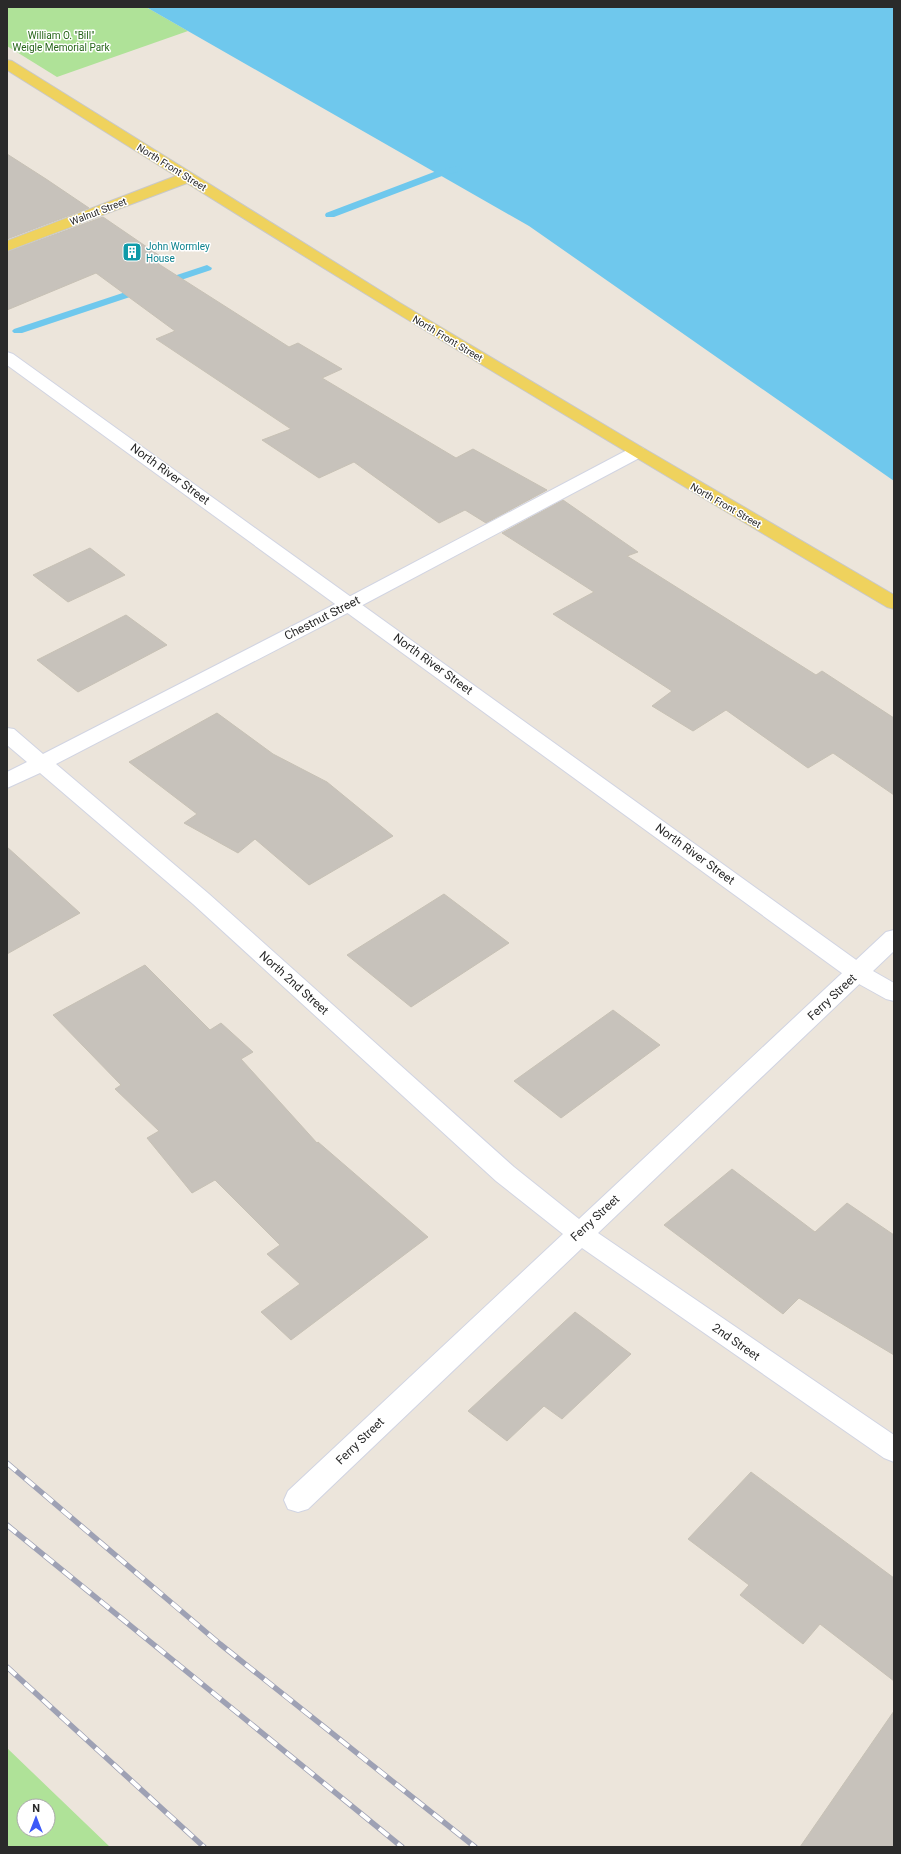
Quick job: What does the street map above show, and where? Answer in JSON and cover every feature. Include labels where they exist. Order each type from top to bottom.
[{"type":"main road","name":"North Front Street","points":[[7,64],[387,302],[637,452],[894,603]]},
{"type":"main road","name":"Walnut Street","points":[[7,246],[188,177]]},
{"type":"street","name":"North River Street","points":[[7,357],[858,973],[894,993]]},
{"type":"street","name":"Chestnut Street","points":[[7,781],[350,604],[637,452]]},
{"type":"street","name":"North 2nd Street","points":[[7,734],[40,764],[201,899],[505,1174],[579,1233]]},
{"type":"street","name":"Ferry Street","points":[[298,1500],[579,1233],[894,938]]},
{"type":"street","name":"2nd Street","points":[[579,1233],[894,1450]]},
{"type":"green space","name":"William O. \"Bill\" Weigle Memorial Park","points":[[7,7],[146,7],[188,31],[57,77],[7,46]]},
{"type":"green space","points":[[7,1748],[110,1847],[7,1847]]},
{"type":"water","points":[[146,7],[894,7],[894,481],[529,226]]},
{"type":"building","points":[[7,154],[46,179],[89,208],[7,239]]},
{"type":"building","points":[[103,217],[163,258],[154,261],[289,347],[298,343],[342,369],[322,378],[456,458],[473,449],[547,490],[486,523],[465,510],[439,523],[354,462],[319,478],[262,440],[291,429],[156,339],[175,331],[96,273],[7,310],[7,252]]},
{"type":"building","points":[[563,500],[638,552],[627,556],[816,675],[822,671],[894,718],[894,795],[833,753],[808,768],[726,710],[693,731],[652,706],[672,691],[553,614],[594,592],[502,533]]},
{"type":"building","points":[[90,548],[125,575],[68,602],[33,575]]},
{"type":"building","points":[[126,615],[167,645],[78,692],[37,660]]},
{"type":"building","points":[[217,713],[273,754],[327,782],[393,836],[309,885],[255,839],[238,853],[184,823],[197,814],[129,762]]},
{"type":"building","points":[[7,847],[80,913],[7,954]]},
{"type":"building","points":[[444,894],[509,943],[411,1007],[347,955]]},
{"type":"building","points":[[145,965],[210,1030],[221,1023],[253,1052],[241,1059],[317,1143],[318,1142],[428,1237],[291,1340],[261,1312],[300,1284],[267,1254],[280,1245],[215,1180],[192,1193],[147,1138],[159,1131],[115,1089],[121,1085],[53,1015]]},
{"type":"building","points":[[613,1010],[660,1045],[561,1118],[514,1081]]},
{"type":"building","points":[[732,1169],[815,1232],[847,1203],[894,1235],[894,1355],[799,1298],[783,1314],[664,1225]]},
{"type":"building","points":[[575,1312],[631,1354],[562,1419],[544,1406],[507,1441],[468,1411]]},
{"type":"building","points":[[751,1472],[894,1578],[894,1681],[820,1624],[803,1644],[740,1595],[749,1585],[688,1539]]},
{"type":"building","points":[[894,1711],[894,1847],[800,1847]]},
{"type":"waterway","points":[[330,215],[438,174],[457,169]]},
{"type":"waterway","points":[[18,331],[207,268]]},
{"type":"railway","points":[[7,1463],[220,1644],[475,1847]]},
{"type":"railway","points":[[7,1525],[402,1847]]},
{"type":"railway","points":[[7,1667],[204,1847]]},
{"type":"place","name":"John Wormley House","points":[[132,252]]}]
